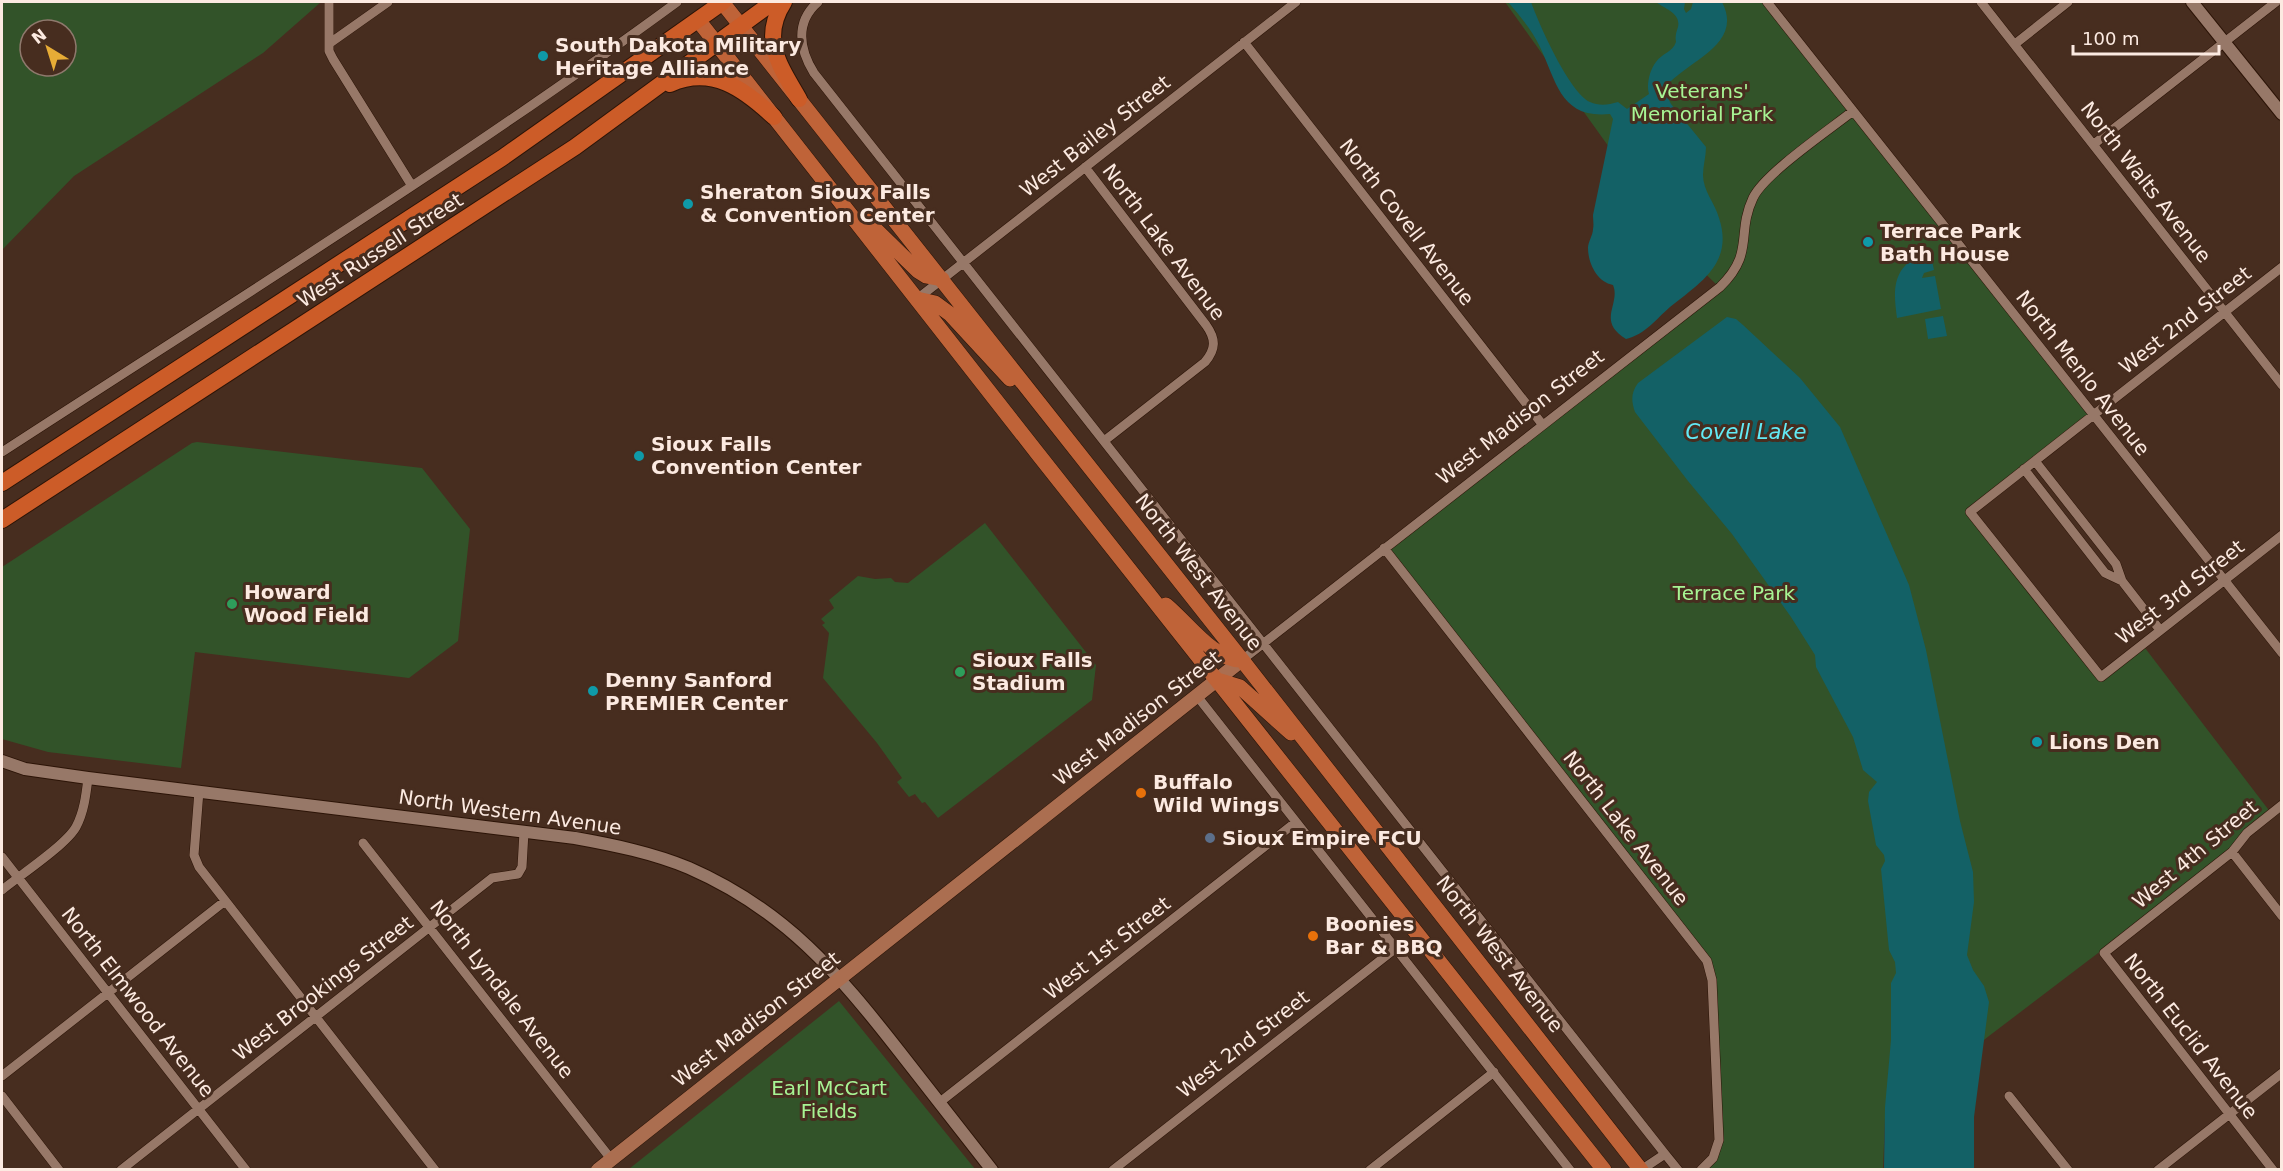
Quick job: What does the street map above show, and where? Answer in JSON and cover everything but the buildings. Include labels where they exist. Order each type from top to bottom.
[{"type":"highway","name":"West Russell Street","points":[[2,483],[502,158],[722,2]]},
{"type":"highway","name":"West Russell Street","points":[[2,520],[522,183],[773,2]]},
{"type":"highway","points":[[784,2],[777,15],[773,43],[780,64],[799,99]]},
{"type":"highway","points":[[647,95],[686,78],[713,78],[739,88],[774,117]]},
{"type":"main road","name":"North West Avenue","points":[[722,2],[1309,744],[1641,1169]]},
{"type":"main road","points":[[698,20],[1604,1170]]},
{"type":"main road","points":[[844,204],[871,224],[918,271],[926,276],[942,279]]},
{"type":"main road","points":[[917,299],[935,303],[950,314],[1007,376],[1047,413]]},
{"type":"main road","points":[[1147,591],[1180,617],[1219,654],[1233,660],[1242,660]]},
{"type":"main road","name":"West Madison Street","points":[[598,1170],[1242,660]]},
{"type":"main road","points":[[1217,680],[1240,687],[1284,727],[1309,744]]},
{"type":"street","points":[[329,2],[329,51],[411,186]]},
{"type":"street","points":[[330,43],[388,2]]},
{"type":"street","name":"West Russell Street","points":[[2,452],[411,186],[577,75],[677,2]]},
{"type":"street","name":"North West Avenue","points":[[818,2],[808,13],[801,33],[804,54],[814,73],[1665,1154]]},
{"type":"street","name":"West Bailey Street","points":[[917,299],[1296,2]]},
{"type":"street","name":"North Menlo Avenue","points":[[1767,2],[2282,653]]},
{"type":"street","name":"North Walts Avenue","points":[[1981,2],[2282,385]]},
{"type":"street","points":[[2015,44],[2068,2]]},
{"type":"street","points":[[2192,2],[2282,114]]},
{"type":"street","points":[[2094,144],[2276,2]]},
{"type":"street","name":"North Covell Avenue","points":[[1244,42],[1542,424]]},
{"type":"street","name":"West Madison Street","points":[[1242,660],[1732,276],[1743,250],[1749,208],[1760,188],[1776,172],[1853,111]]},
{"type":"street","name":"North Lake Avenue","points":[[1085,167],[1206,325],[1214,339],[1215,347],[1205,362],[1104,441]]},
{"type":"street","name":"West 2nd Street","points":[[2101,677],[1970,512],[2282,267]]},
{"type":"street","points":[[2035,460],[2116,564],[2122,581],[2160,630]]},
{"type":"street","points":[[2024,469],[2105,573],[2122,581]]},
{"type":"street","name":"West 3rd Street","points":[[2101,677],[2282,535]]},
{"type":"street","name":"North Lake Avenue","points":[[1384,548],[1707,962],[1712,980],[1719,1140],[1713,1158],[1701,1170]]},
{"type":"street","points":[[1197,696],[1570,1170]]},
{"type":"street","name":"North Western Avenue","points":[[2,761],[25,769],[88,778],[524,831],[610,844],[690,868],[733,891],[773,917],[806,943],[840,977],[992,1170]]},
{"type":"street","points":[[2,890],[66,839],[75,829],[86,802],[88,778]]},
{"type":"street","points":[[199,791],[194,855],[199,867],[435,1170]]},
{"type":"street","name":"West 4th Street","points":[[2103,953],[2232,852],[2247,832],[2282,805]]},
{"type":"street","name":"West 1st Street","points":[[940,1102],[1296,822]]},
{"type":"street","name":"West Brookings Street","points":[[121,1170],[492,878],[518,874],[522,867],[524,831]]},
{"type":"street","name":"North Lyndale Avenue","points":[[363,843],[611,1159]]},
{"type":"street","points":[[2232,852],[2282,916]]},
{"type":"street","name":"North Elmwood Avenue","points":[[2,857],[246,1170]]},
{"type":"street","points":[[2,1076],[225,901]]},
{"type":"street","name":"West 2nd Street","points":[[1113,1170],[1395,948]]},
{"type":"street","name":"North Euclid Avenue","points":[[2103,953],[2273,1170]]},
{"type":"street","points":[[1370,1170],[1494,1072]]},
{"type":"street","points":[[2158,1170],[2282,1073]]},
{"type":"street","points":[[2,1096],[59,1170]]},
{"type":"street","points":[[2010,1096],[2068,1170]]},
{"type":"street","points":[[1641,1169],[1665,1154],[1678,1170]]},
{"type":"green space","points":[[2,2],[321,2],[263,53],[74,176],[2,250]]},
{"type":"green space","name":"Terrace Park","points":[[1505,2],[1767,2],[2093,415],[1970,512],[2101,677],[2142,644],[2271,813],[2231,852],[1885,1118],[1883,1169],[1699,1169],[1715,1155],[1719,1140],[1707,961],[1384,548],[1718,286],[1687,256]]},
{"type":"green space","name":"Howard Wood Field","points":[[192,443],[422,468],[470,529],[458,641],[409,678],[195,652],[181,768],[48,752],[2,739],[2,567]]},
{"type":"green space","name":"Sioux Falls Stadium","points":[[985,523],[1096,665],[1092,700],[938,818],[915,794],[909,797],[897,782],[902,778],[877,743],[823,678],[829,633],[822,625],[825,623],[821,619],[834,608],[829,600],[858,576],[875,579],[891,578],[895,582],[908,583]]},
{"type":"green space","name":"Earl McCart Fields","points":[[839,1001],[975,1169],[629,1169]]},
{"type":"water","points":[[1508,2],[1531,2],[1564,72],[1582,96],[1597,104],[1618,102],[1627,109],[1649,94],[1648,82],[1654,65],[1676,42],[1677,18],[1656,2],[1685,2],[1686,13],[1691,9],[1693,2],[1722,2],[1727,17],[1726,29],[1720,40],[1666,86],[1671,104],[1706,147],[1704,181],[1719,218],[1722,248],[1718,260],[1703,280],[1650,326],[1633,337],[1626,339],[1612,326],[1611,312],[1615,292],[1613,285],[1598,276],[1588,254],[1593,215],[1613,119],[1610,114],[1581,111],[1563,96],[1533,35]]},
{"type":"water","points":[[1930,251],[1934,270],[1924,273],[1922,278],[1935,276],[1941,309],[1897,318],[1895,295],[1898,277],[1909,262]]},
{"type":"water","points":[[1943,316],[1947,336],[1928,339],[1925,319]]},
{"type":"water","name":"Covell Lake","points":[[1727,317],[1736,319],[1800,378],[1840,427],[1909,585],[1926,650],[1960,821],[1973,872],[1974,902],[1967,955],[1973,970],[1984,986],[1989,1002],[1974,1117],[1974,1169],[1884,1169],[1885,1107],[1891,1040],[1891,983],[1896,973],[1895,962],[1889,950],[1881,869],[1885,861],[1884,855],[1876,845],[1868,801],[1869,792],[1877,782],[1863,770],[1853,737],[1816,667],[1815,655],[1791,617],[1732,534],[1635,412],[1632,400],[1638,383]]},
{"type":"place","name":"South Dakota Military Heritage Alliance","points":[[543,56]]},
{"type":"place","name":"Sheraton Sioux Falls & Convention Center","points":[[688,204]]},
{"type":"place","name":"Terrace Park Bath House","points":[[1868,242]]},
{"type":"place","name":"Sioux Falls Convention Center","points":[[639,456]]},
{"type":"place","name":"Howard Wood Field","points":[[232,604]]},
{"type":"place","name":"Sioux Falls Stadium","points":[[960,672]]},
{"type":"place","name":"Denny Sanford PREMIER Center","points":[[593,691]]},
{"type":"place","name":"Lions Den","points":[[2037,742]]},
{"type":"place","name":"Buffalo Wild Wings","points":[[1141,793]]},
{"type":"place","name":"Sioux Empire FCU","points":[[1210,838]]},
{"type":"place","name":"Boonies Bar & BBQ","points":[[1313,936]]},
{"type":"park label","name":"Veterans' Memorial Park","points":[[1702,102]]}]
